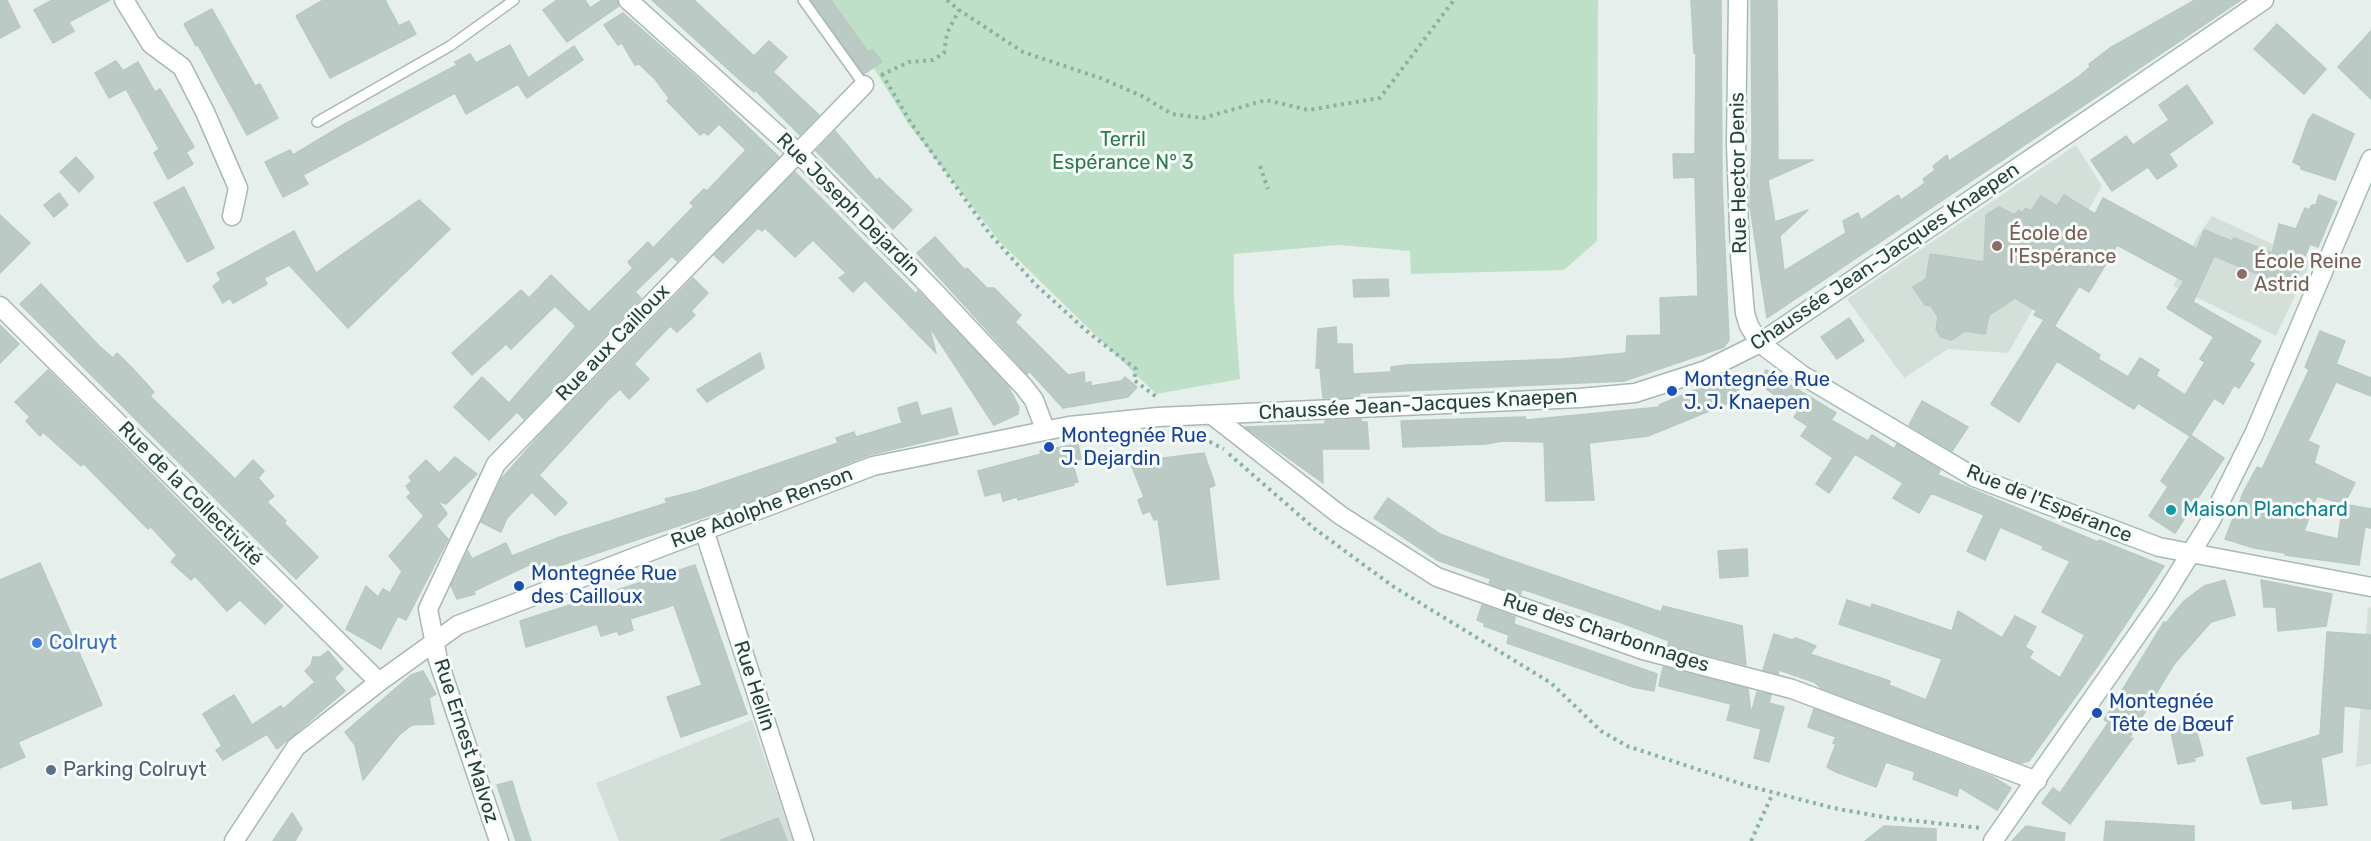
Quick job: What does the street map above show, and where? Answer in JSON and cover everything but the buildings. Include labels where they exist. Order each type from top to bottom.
[{"type":"street","points":[[124,0],[151,44],[182,67],[205,112],[238,188],[232,216]]},
{"type":"street","name":"Rue Joseph Dejardin","points":[[628,0],[797,152],[1002,362],[1034,400],[1045,429]]},
{"type":"street","name":"Rue Hector Denis","points":[[1738,0],[1736,144],[1742,275],[1747,320],[1760,343]]},
{"type":"street","name":"Chaussée Jean-Jacques Knaepen","points":[[1212,415],[1580,398],[1635,393],[1706,370],[1760,343],[2264,0]]},
{"type":"street","name":"Rue aux Cailloux","points":[[435,640],[428,609],[496,464],[864,85]]},
{"type":"street","points":[[1997,836],[2192,555],[2254,434],[2371,159]]},
{"type":"street","name":"Rue de la Collectivité","points":[[0,306],[379,682]]},
{"type":"street","name":"Rue de l'Espérance","points":[[1760,343],[1802,375],[1974,477],[2159,547],[2371,587]]},
{"type":"street","name":"Rue Adolphe Renson","points":[[234,841],[296,747],[379,682],[458,625],[873,466],[1045,429],[1158,417],[1212,415]]},
{"type":"street","name":"Rue des Charbonnages","points":[[1212,415],[1340,515],[1437,577],[1643,650],[1792,689],[2037,781]]},
{"type":"street","name":"Rue Hellin","points":[[704,530],[804,841]]},
{"type":"street","name":"Rue Ernest Malvoz","points":[[435,640],[438,660],[499,841]]},
{"type":"lane","points":[[317,122],[450,46],[514,0]]},
{"type":"lane","points":[[803,0],[864,85]]},
{"type":"path","points":[[947,0],[1023,52],[1103,79],[1142,96],[1172,114],[1203,118],[1266,100],[1308,110],[1380,98],[1454,0]]},
{"type":"path","points":[[882,74],[909,62],[933,60],[944,53],[947,33],[959,10]]},
{"type":"path","points":[[1260,166],[1268,189]]},
{"type":"path","points":[[1751,841],[1773,793],[1889,818],[1997,836]]},
{"type":"shaded area","name":"École de l'Espérance","points":[[2076,145],[2102,186],[2008,353],[1948,349],[1904,378],[1847,299]]},
{"type":"shaded area","name":"École Reine Astrid","points":[[2212,216],[2311,262],[2276,336],[2173,286],[2196,239]]},
{"type":"shaded area","points":[[2368,607],[2371,608],[2371,764],[2356,767]]},
{"type":"shaded area","points":[[752,720],[793,841],[619,841],[596,783]]},
{"type":"green space","name":"Terril Espérance N° 3","points":[[832,0],[1598,0],[1597,241],[1564,270],[1411,274],[1410,251],[1339,245],[1234,254],[1234,298],[1240,379],[1156,394],[1000,242],[909,125]]},
{"type":"place","name":"École de l'Espérance","points":[[1997,246]]},
{"type":"place","name":"École Reine Astrid","points":[[2242,274]]},
{"type":"place","name":"Montegnée Rue J. J. Knaepen","points":[[1672,391]]},
{"type":"place","name":"Montegnée Rue J. Dejardin","points":[[1049,447]]},
{"type":"place","name":"Maison Planchard","points":[[2171,510]]},
{"type":"place","name":"Montegnée Rue des Cailloux","points":[[519,586]]},
{"type":"place","name":"Colruyt","points":[[37,643]]},
{"type":"place","name":"Montegnée Tête de Bœuf","points":[[2097,713]]},
{"type":"place","name":"Parking Colruyt","points":[[51,770]]}]
